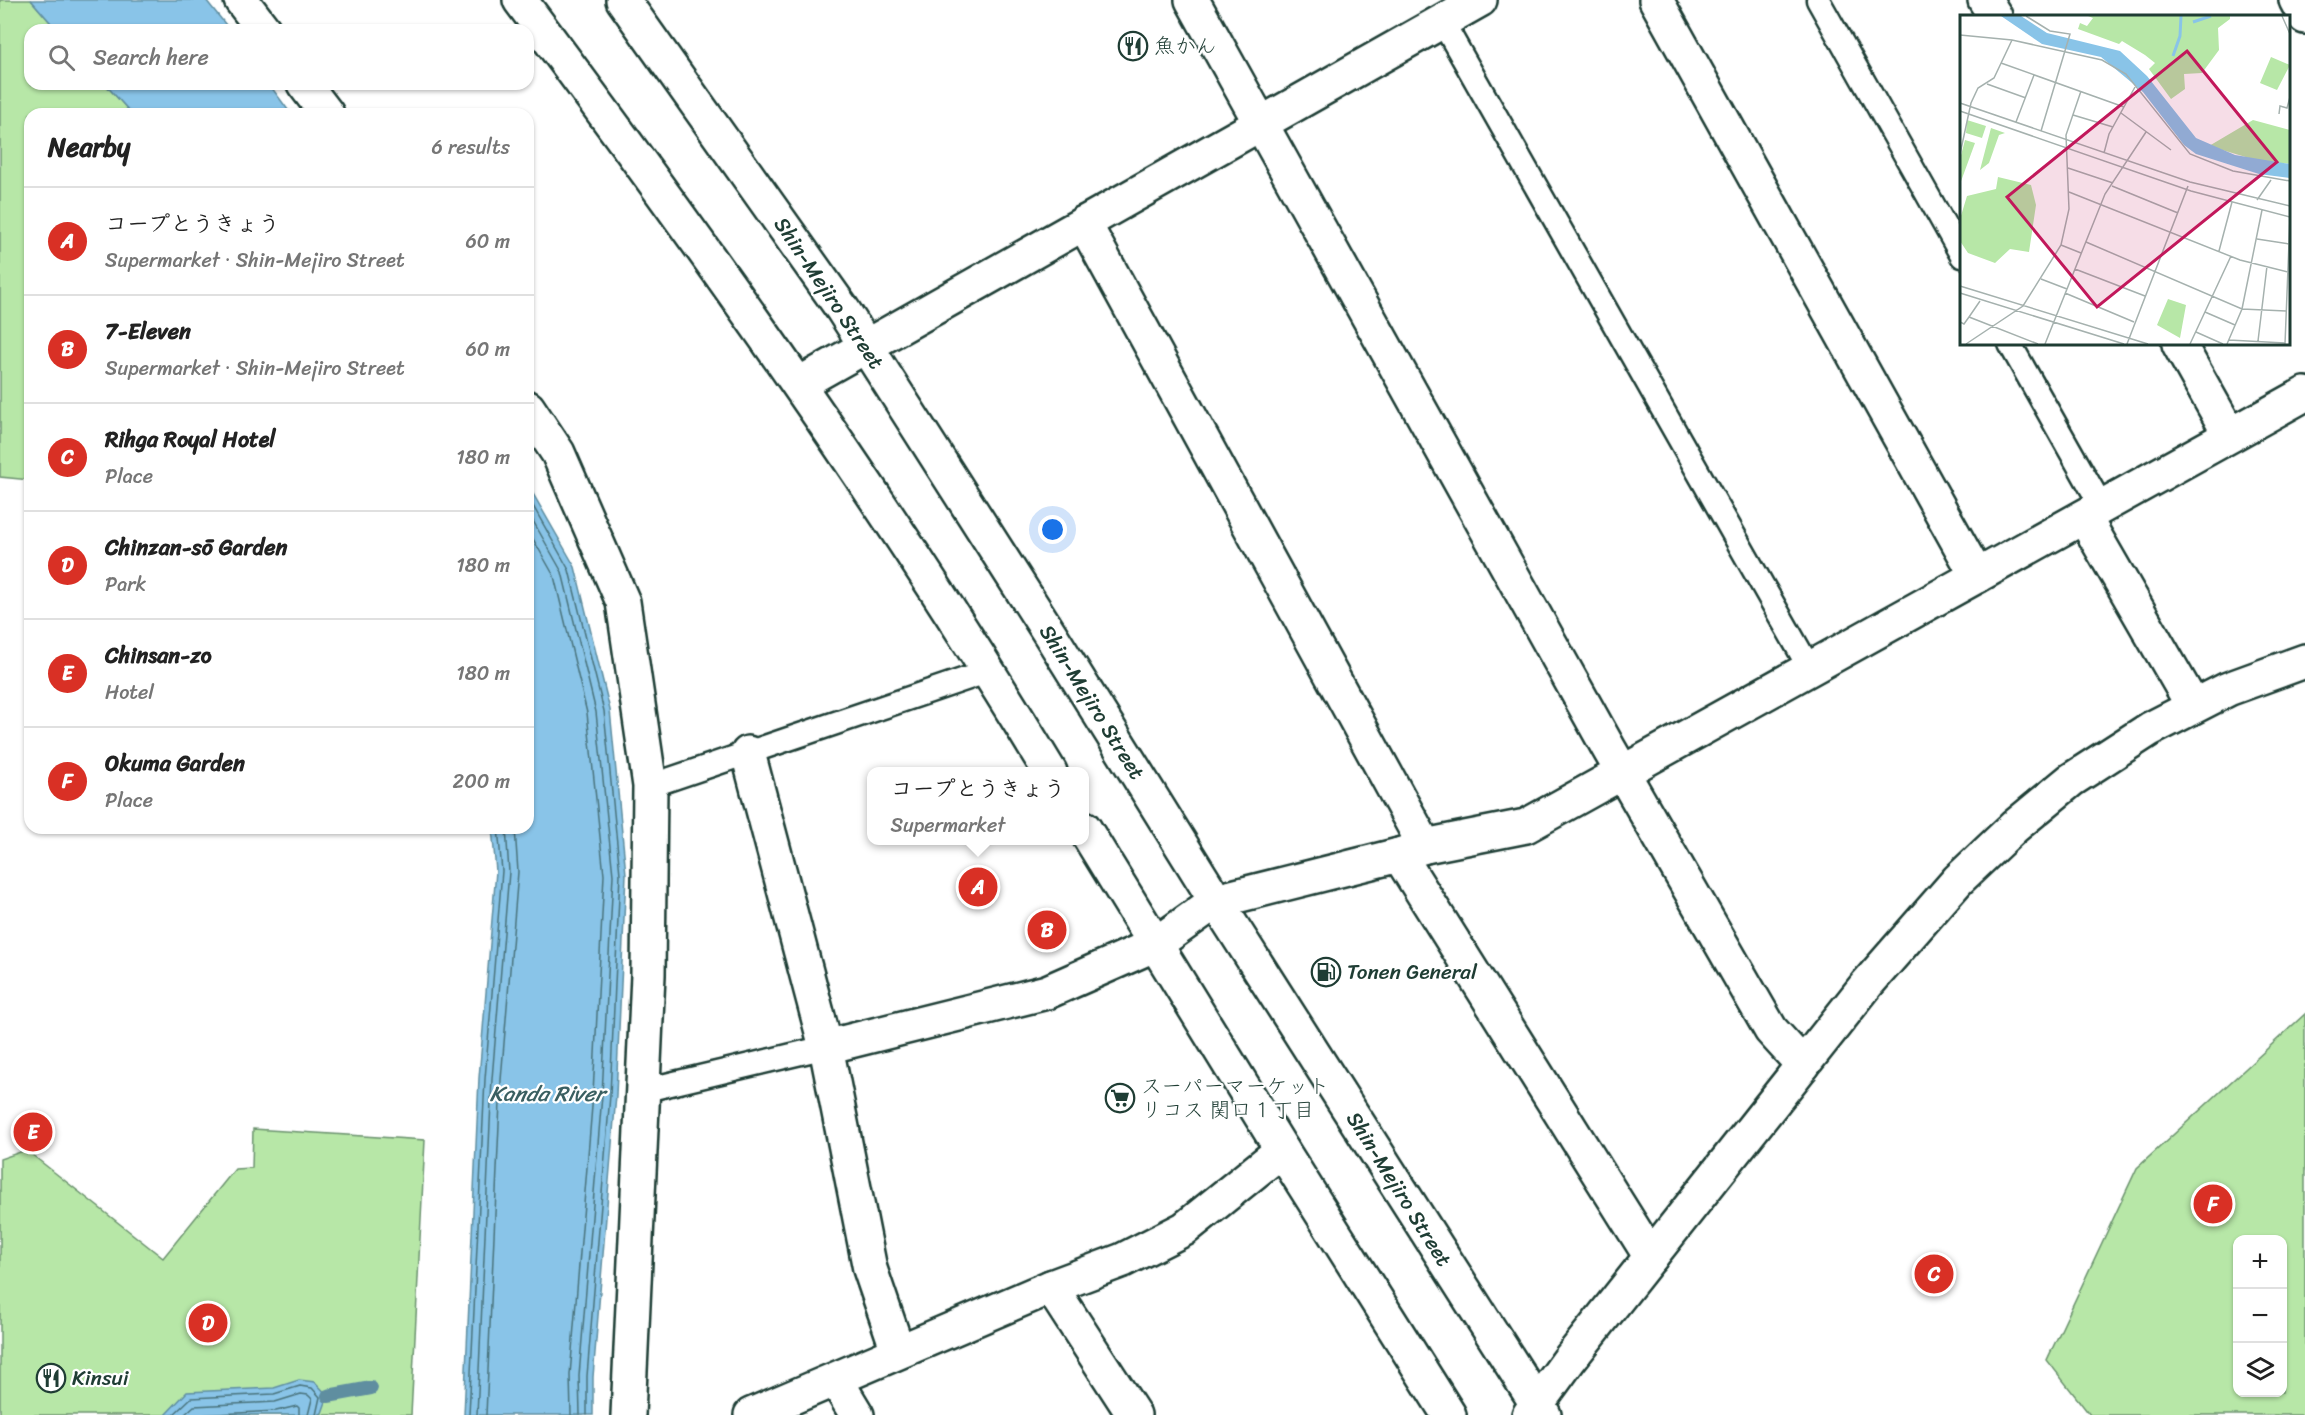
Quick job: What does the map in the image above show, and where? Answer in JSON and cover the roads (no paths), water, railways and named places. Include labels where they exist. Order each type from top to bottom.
[{"type":"street","points":[[242,0],[260,24]]},
{"type":"street","points":[[520,0],[799,384],[989,671],[1048,767]]},
{"type":"street","name":"Shin-Mejiro Street","points":[[623,0],[843,310],[1050,634],[1537,1411]]},
{"type":"street","points":[[1192,0],[1623,772],[1771,1030],[1803,1065]]},
{"type":"street","points":[[799,384],[1480,0]]},
{"type":"street","points":[[1656,0],[1977,576]]},
{"type":"street","points":[[1985,0],[1994,15]]},
{"type":"street","points":[[2296,0],[2305,17]]},
{"type":"street","points":[[309,90],[322,108]]},
{"type":"street","points":[[1084,223],[1412,851],[1651,1257]]},
{"type":"street","points":[[2180,345],[2230,435]]},
{"type":"street","points":[[826,1047],[1047,992],[1156,944],[1216,901],[1412,851],[1526,826],[2305,394]]},
{"type":"street","points":[[534,417],[558,453],[624,602],[650,786],[648,975],[628,1415]]},
{"type":"street","points":[[2093,512],[2193,706]]},
{"type":"street","points":[[1537,1411],[1651,1257],[1803,1065],[1906,937],[1958,880],[2014,827],[2071,780],[2150,729],[2228,689],[2305,661]]},
{"type":"street","points":[[748,753],[826,1047],[870,1269],[898,1351]]},
{"type":"street","points":[[1089,836],[1282,1150],[1449,1415]]},
{"type":"street","points":[[751,1415],[1051,1287],[1123,1260],[1184,1228],[1282,1150]]},
{"type":"street","points":[[1051,1287],[1134,1415]]},
{"type":"street","points":[[836,1380],[857,1415]]},
{"type":"lane","points":[[1818,0],[1960,252]]},
{"type":"lane","points":[[1442,21],[1810,669]]},
{"type":"lane","points":[[2010,345],[2093,512]]},
{"type":"lane","points":[[650,786],[989,671]]},
{"type":"lane","points":[[641,1091],[826,1047]]},
{"type":"water","points":[[31,0],[206,0],[225,24],[52,24]]},
{"type":"water","points":[[110,90],[273,90],[287,108],[127,108]]},
{"type":"water","name":"Kanda River","points":[[534,495],[575,567],[610,710],[626,874],[616,1095],[593,1377],[593,1415],[464,1415],[479,1078],[496,871],[493,834],[534,834]]},
{"type":"water","points":[[299,1380],[315,1382],[328,1396],[322,1413],[318,1415],[165,1415],[187,1392],[274,1388]]},
{"type":"waterway","points":[[328,1396],[371,1388]]},
{"type":"place","name":"魚かん","points":[[1133,46]]},
{"type":"place","name":"コープとうきょう","points":[[978,887]]},
{"type":"place","name":"7-Eleven","points":[[1047,930]]},
{"type":"place","name":"Tonen General","points":[[1326,972]]},
{"type":"place","name":"スーパーマーケット リコス 関口１丁目","points":[[1120,1098]]},
{"type":"place","name":"Chinsan-zo","points":[[33,1132]]},
{"type":"place","name":"Okuma Garden","points":[[2213,1204]]},
{"type":"place","name":"Rihga Royal Hotel","points":[[1934,1274]]},
{"type":"place","name":"Chinzan-sō Garden","points":[[208,1323]]},
{"type":"place","name":"Kinsui","points":[[51,1378]]}]
